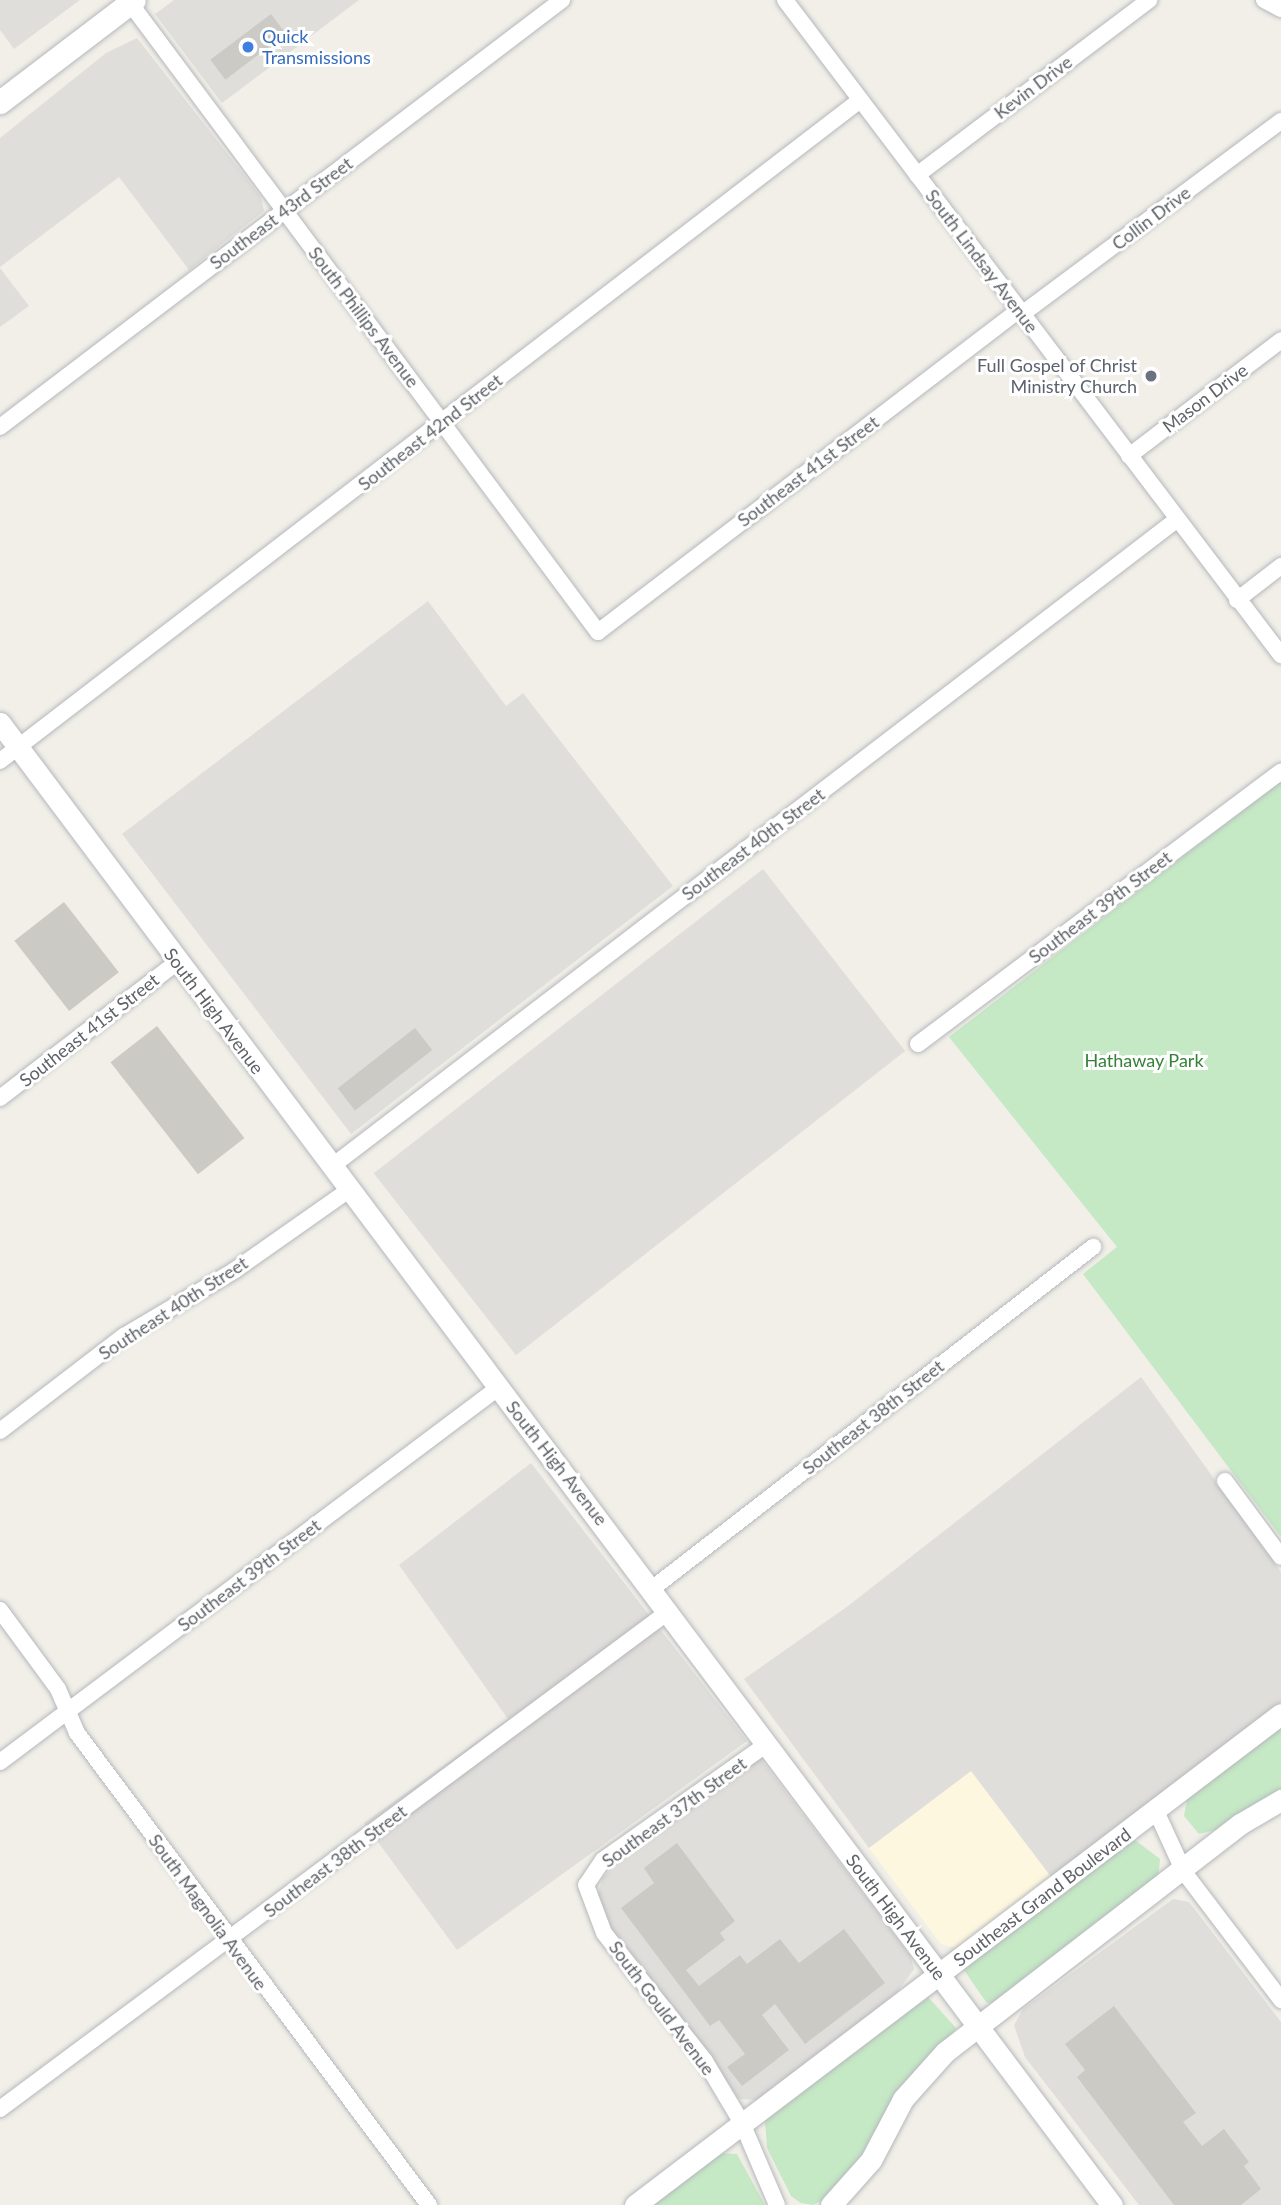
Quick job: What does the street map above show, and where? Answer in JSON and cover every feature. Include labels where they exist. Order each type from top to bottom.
[{"type":"main road","points":[[0,102],[132,2]]},
{"type":"street","name":"Southeast 43rd Street","points":[[0,428],[562,0]]},
{"type":"street","name":"South Lindsay Avenue","points":[[785,0],[1129,456],[1175,521],[1281,654]]},
{"type":"street","name":"Kevin Drive","points":[[917,175],[1149,0]]},
{"type":"street","points":[[1264,0],[1281,9]]},
{"type":"street","name":"South Phillips Avenue","points":[[132,2],[598,632]]},
{"type":"street","name":"Southeast 42nd Street","points":[[0,761],[859,101]]},
{"type":"street","name":"Collin Drive","points":[[1020,312],[1281,121]]},
{"type":"street","name":"Southeast 41st Street","points":[[598,632],[1020,312]]},
{"type":"street","name":"Mason Drive","points":[[1129,456],[1281,340]]},
{"type":"street","name":"Southeast 40th Street","points":[[331,1167],[1175,521]]},
{"type":"street","points":[[1237,600],[1281,566]]},
{"type":"street","name":"South High Avenue","points":[[0,723],[331,1167],[653,1588],[1112,2205]]},
{"type":"street","name":"Southeast 39th Street","points":[[918,1044],[1281,771]]},
{"type":"street","name":"Southeast 41st Street","points":[[0,1098],[177,962]]},
{"type":"street","name":"Southeast 40th Street","points":[[0,1431],[124,1336],[235,1270],[349,1189]]},
{"type":"street","name":"Southeast 38th Street","points":[[653,1588],[1093,1247]]},
{"type":"street","name":"Southeast 39th Street","points":[[0,1762],[498,1388]]},
{"type":"street","points":[[1225,1481],[1281,1557]]},
{"type":"street","name":"South Magnolia Avenue","points":[[0,1610],[58,1689],[77,1733],[229,1941],[429,2205]]},
{"type":"street","name":"Southeast 38th Street","points":[[0,2109],[669,1611]]},
{"type":"street","name":"Southeast Grand Boulevard","points":[[635,2205],[1281,1714]]},
{"type":"street","name":"Southeast 37th Street","points":[[586,1885],[603,1860],[767,1744]]},
{"type":"street","points":[[831,2205],[871,2160],[923,2074],[978,2027],[1184,1872],[1240,1824],[1281,1800]]},
{"type":"street","points":[[1156,1811],[1184,1872],[1281,2000]]},
{"type":"street","name":"South Gould Avenue","points":[[586,1885],[604,1933],[705,2060],[742,2123],[777,2205]]},
{"type":"shaded area","points":[[0,0],[80,0],[14,49],[0,30]]},
{"type":"shaded area","points":[[174,0],[359,0],[222,103],[155,14]]},
{"type":"shaded area","points":[[137,38],[261,197],[264,211],[189,270],[119,177],[0,267],[0,138],[106,53]]},
{"type":"shaded area","points":[[0,268],[29,306],[0,327]]},
{"type":"shaded area","points":[[428,601],[506,706],[523,693],[673,886],[351,1134],[122,834]]},
{"type":"shaded area","points":[[763,869],[905,1051],[516,1355],[374,1173]]},
{"type":"shaded area","points":[[1141,1377],[1281,1572],[1281,1702],[1052,1878],[971,1771],[869,1848],[744,1679],[848,1606]]},
{"type":"shaded area","points":[[531,1463],[747,1741],[457,1950],[364,1823],[508,1719],[399,1565]]},
{"type":"shaded area","points":[[760,1758],[911,1957],[914,1969],[897,1992],[757,2100],[739,2099],[610,1927],[597,1899],[602,1879],[612,1867]]},
{"type":"shaded area","points":[[971,1771],[1052,1878],[956,1948],[941,1944],[869,1848]]},
{"type":"shaded area","points":[[1173,1899],[1189,1902],[1281,2022],[1281,2205],[1139,2205],[1025,2057],[1014,2025],[1023,2009]]},
{"type":"green space","name":"Hathaway Park","points":[[1281,781],[1281,1537],[1083,1274],[1117,1247],[949,1037]]},
{"type":"green space","points":[[1281,1723],[1281,1788],[1219,1829],[1199,1834],[1184,1816],[1188,1795]]},
{"type":"green space","points":[[1135,1840],[1160,1859],[1158,1880],[993,2004],[986,2002],[964,1970],[969,1962]]},
{"type":"green space","points":[[928,1997],[956,2028],[950,2039],[865,2158],[829,2197],[813,2205],[801,2203],[791,2196],[767,2148],[765,2121]]},
{"type":"green space","points":[[720,2153],[737,2154],[765,2205],[647,2205]]},
{"type":"building","name":"Quick Transmissions","points":[[271,14],[286,34],[225,80],[210,60]]},
{"type":"building","points":[[64,902],[119,972],[69,1011],[14,941]]},
{"type":"building","points":[[157,1026],[244,1138],[198,1174],[111,1062]]},
{"type":"building","points":[[415,1028],[432,1050],[355,1110],[338,1088]]},
{"type":"building","points":[[677,1843],[735,1921],[720,1933],[725,1940],[686,1970],[699,1986],[740,1955],[747,1964],[780,1939],[799,1963],[844,1929],[885,1983],[805,2044],[775,2004],[762,2015],[789,2050],[742,2086],[727,2067],[745,2054],[719,2020],[710,2026],[621,1908],[654,1883],[644,1868]]},
{"type":"building","points":[[1114,2006],[1196,2113],[1183,2122],[1202,2146],[1224,2129],[1249,2162],[1244,2166],[1261,2189],[1241,2205],[1174,2205],[1077,2077],[1085,2070],[1065,2044]]},
{"type":"place","name":"Quick Transmissions","points":[[248,47]]},
{"type":"place","name":"Full Gospel of Christ Ministry Church","points":[[1151,376]]}]
